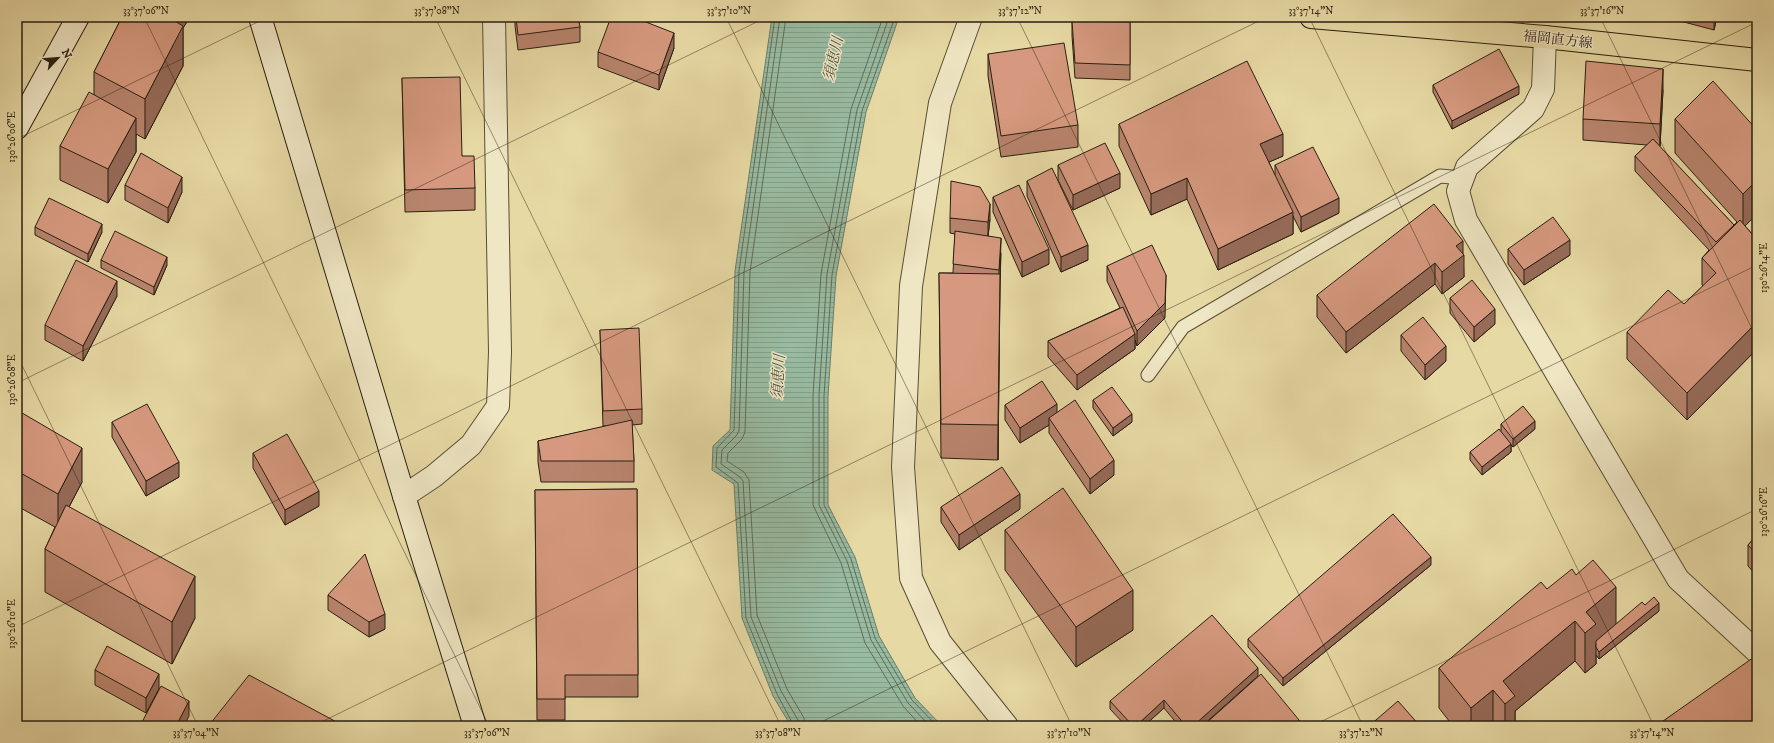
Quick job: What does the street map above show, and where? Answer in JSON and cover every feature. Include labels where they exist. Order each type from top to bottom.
[{"type":"main road","name":"福岡直方線","points":[[1311,17],[1479,24],[1545,37],[1757,60]]},
{"type":"street","points":[[17,128],[78,17]]},
{"type":"street","points":[[260,17],[404,496],[476,726]]},
{"type":"street","points":[[404,496],[434,476],[470,445],[498,406],[500,352],[494,17]]},
{"type":"street","points":[[971,17],[940,103],[911,286],[903,468],[912,578],[940,642],[1007,726]]},
{"type":"street","points":[[1545,37],[1543,89],[1533,109],[1466,167],[1458,191],[1466,220],[1678,579],[1757,652]]},
{"type":"lane","points":[[1148,375],[1183,327],[1440,176],[1462,178]]},
{"type":"water","name":"須恵川","points":[[772,17],[899,17],[866,112],[836,276],[828,396],[828,505],[855,557],[879,636],[915,698],[942,726],[791,726],[773,696],[742,618],[734,484],[712,470],[713,446],[730,430],[735,271]]},
{"type":"building","points":[[122,17],[168,17],[183,26],[145,99],[94,72]]},
{"type":"building","points":[[516,17],[578,17],[580,27],[518,35]]},
{"type":"building","points":[[611,17],[633,17],[674,33],[659,75],[598,52]]},
{"type":"building","points":[[1072,21],[1130,22],[1130,65],[1075,63]]},
{"type":"building","points":[[1064,43],[1078,125],[1001,136],[988,54]]},
{"type":"building","points":[[1499,49],[1519,86],[1452,121],[1433,85]]},
{"type":"building","points":[[1247,61],[1283,134],[1260,144],[1293,212],[1218,249],[1187,178],[1151,194],[1119,124]]},
{"type":"building","points":[[1586,61],[1663,69],[1660,124],[1583,119]]},
{"type":"building","points":[[460,77],[462,156],[474,156],[475,188],[405,190],[402,78]]},
{"type":"building","points":[[1713,81],[1757,130],[1757,180],[1743,194],[1675,119]]},
{"type":"building","points":[[89,92],[136,118],[108,169],[60,146]]},
{"type":"building","points":[[1653,139],[1734,225],[1716,242],[1635,156]]},
{"type":"building","points":[[1105,143],[1120,173],[1073,195],[1058,165]]},
{"type":"building","points":[[1313,147],[1339,198],[1301,217],[1275,165]]},
{"type":"building","points":[[141,153],[182,177],[168,208],[125,185]]},
{"type":"building","points":[[1052,168],[1088,245],[1061,257],[1027,181]]},
{"type":"building","points":[[951,181],[980,187],[990,204],[988,222],[950,218]]},
{"type":"building","points":[[1019,185],[1049,249],[1022,262],[993,197]]},
{"type":"building","points":[[49,198],[102,224],[88,254],[35,227]]},
{"type":"building","points":[[1434,204],[1463,241],[1456,246],[1464,255],[1442,272],[1435,263],[1346,332],[1317,295]]},
{"type":"building","points":[[1553,217],[1570,240],[1524,270],[1508,249]]},
{"type":"building","points":[[1740,220],[1752,234],[1757,229],[1757,322],[1687,393],[1627,332],[1668,290],[1684,304],[1716,273],[1702,258]]},
{"type":"building","points":[[115,231],[167,257],[154,287],[101,260]]},
{"type":"building","points":[[955,231],[1001,238],[999,270],[953,264]]},
{"type":"building","points":[[1152,245],[1166,275],[1165,303],[1137,331],[1107,266]]},
{"type":"building","points":[[76,260],[117,281],[83,346],[45,325]]},
{"type":"building","points":[[939,273],[1000,274],[998,425],[941,424]]},
{"type":"building","points":[[1472,280],[1495,309],[1474,327],[1450,298]]},
{"type":"building","points":[[1123,307],[1135,334],[1077,375],[1048,341]]},
{"type":"building","points":[[1423,317],[1446,346],[1425,365],[1401,335]]},
{"type":"building","points":[[639,328],[642,409],[603,411],[600,330]]},
{"type":"building","points":[[1042,381],[1057,404],[1020,428],[1005,405]]},
{"type":"building","points":[[1112,387],[1132,414],[1113,428],[1093,400]]},
{"type":"building","points":[[1075,400],[1114,460],[1090,479],[1049,418]]},
{"type":"building","points":[[147,404],[179,462],[146,481],[112,422]]},
{"type":"building","points":[[1523,406],[1535,421],[1513,439],[1501,424]]},
{"type":"building","points":[[17,410],[82,448],[58,494],[17,471]]},
{"type":"building","points":[[632,420],[634,461],[541,461],[538,441]]},
{"type":"building","points":[[1499,429],[1511,444],[1482,467],[1470,452]]},
{"type":"building","points":[[287,434],[319,491],[285,510],[253,453]]},
{"type":"building","points":[[1002,467],[1020,494],[959,535],[941,507]]},
{"type":"building","points":[[1063,488],[1133,590],[1076,627],[1005,530]]},
{"type":"building","points":[[637,489],[638,675],[565,675],[565,699],[537,699],[535,490]]},
{"type":"building","points":[[66,505],[195,576],[172,622],[45,549]]},
{"type":"building","points":[[1393,514],[1431,557],[1283,678],[1248,639]]},
{"type":"building","points":[[1757,535],[1757,555],[1748,545]]},
{"type":"building","points":[[365,554],[385,614],[369,622],[328,595]]},
{"type":"building","points":[[1593,560],[1616,587],[1586,612],[1596,624],[1585,633],[1575,621],[1503,681],[1515,696],[1505,704],[1493,690],[1471,708],[1439,668],[1541,582],[1547,589],[1572,569],[1576,575]]},
{"type":"building","points":[[1654,597],[1659,603],[1599,652],[1596,647],[1596,641],[1642,602],[1645,605]]},
{"type":"building","points":[[1212,615],[1258,668],[1193,726],[1186,726],[1164,700],[1136,726],[1133,726],[1110,701]]},
{"type":"building","points":[[107,646],[159,674],[146,698],[95,670]]},
{"type":"building","points":[[1757,655],[1757,726],[1656,726]]},
{"type":"building","points":[[1261,674],[1304,726],[1203,726]]},
{"type":"building","points":[[249,675],[344,726],[210,726],[210,724]]},
{"type":"building","points":[[161,686],[189,701],[176,726],[140,726]]},
{"type":"building","points":[[1398,701],[1420,726],[1369,726]]}]
